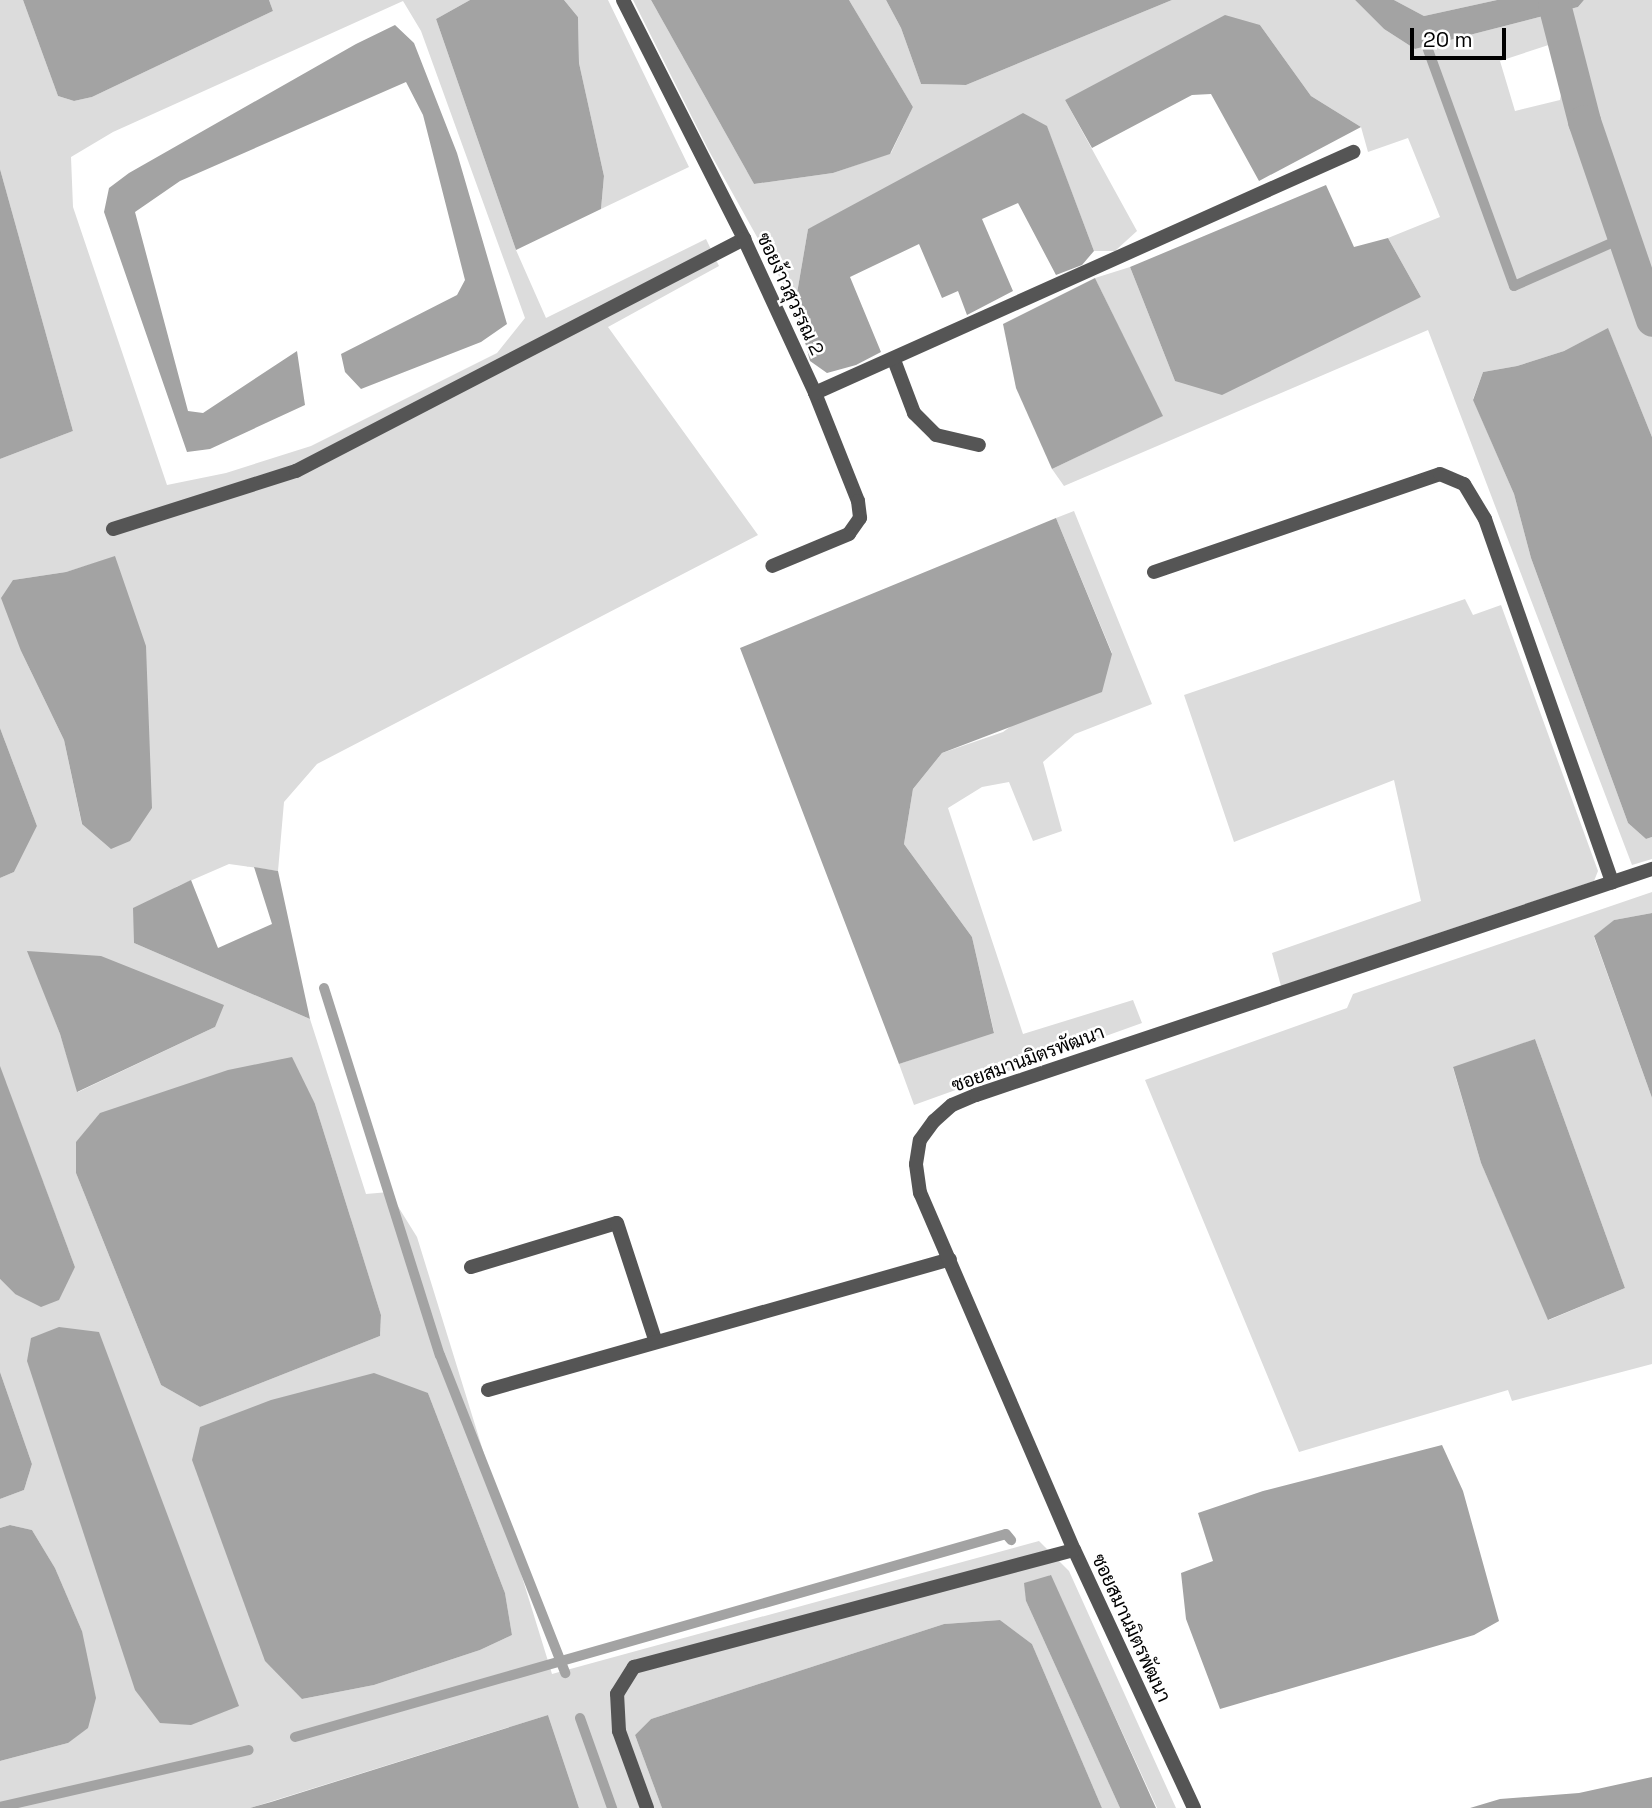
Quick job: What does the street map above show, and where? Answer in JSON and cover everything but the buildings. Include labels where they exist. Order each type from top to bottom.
[{"type":"street","name":"ซอยง้าวสุวรรณ 2","points":[[623,0],[744,239],[816,393],[858,501],[860,518],[849,534],[772,566]]},
{"type":"street","points":[[816,393],[1353,152]]},
{"type":"street","points":[[113,529],[296,471],[744,239]]},
{"type":"street","points":[[894,360],[914,413],[936,435],[979,445]]},
{"type":"street","points":[[1154,572],[1440,474],[1464,484],[1485,519],[1612,882]]},
{"type":"street","name":"ซอยสมานมิตรพัฒนา","points":[[1194,1808],[1074,1550],[920,1193],[916,1164],[920,1140],[934,1121],[952,1105],[1652,869]]},
{"type":"street","points":[[471,1267],[618,1223],[656,1342]]},
{"type":"street","points":[[488,1390],[950,1259]]},
{"type":"street","points":[[647,1808],[619,1731],[617,1694],[634,1667],[1074,1550]]},
{"type":"shaded area","points":[[0,0],[23,0],[58,96],[74,101],[92,97],[273,11],[269,0],[470,0],[436,19],[516,250],[546,318],[706,239],[719,266],[608,327],[758,535],[317,764],[284,802],[278,871],[229,864],[176,887],[134,943],[310,1019],[366,1194],[389,1192],[417,1237],[552,1674],[1039,1541],[1069,1571],[1176,1808],[1157,1808],[1050,1575],[1026,1601],[1120,1808],[1102,1808],[1032,1644],[1000,1620],[944,1624],[651,1719],[635,1735],[662,1808],[579,1808],[548,1715],[250,1808],[0,1808],[0,1761],[68,1743],[82,1631],[55,1568],[32,1530],[10,1525],[0,1528],[0,1499],[24,1490],[32,1464],[0,1372],[0,1279],[15,1294],[75,1267],[0,1068],[0,878],[14,872],[37,826],[0,728],[0,459],[73,431],[0,169]],"holes":[[[403,1],[421,31],[525,318],[497,353],[311,446],[226,473],[167,485],[73,207],[71,157],[113,132]],[[115,557],[82,825],[64,740],[21,651],[13,580],[66,572]],[[28,951],[215,1027],[78,1092],[60,1034]],[[315,1104],[381,1315],[380,1336],[200,1407],[161,1385],[76,1173],[76,1142]],[[428,1393],[505,1593],[512,1635],[480,1650],[374,1685],[302,1699]]]},
{"type":"shaded area","points":[[23,0],[269,0],[273,11],[92,97],[74,101],[58,96]]},
{"type":"shaded area","points":[[470,0],[564,0],[578,17],[579,63],[604,176],[601,209],[516,250],[436,19]]},
{"type":"shaded area","points":[[564,0],[608,0],[689,167],[601,209],[604,176],[579,63],[578,17]]},
{"type":"shaded area","points":[[633,0],[651,0],[754,184],[833,173],[891,153],[913,107],[849,0],[886,0],[901,28],[921,84],[966,85],[1172,0],[1355,0],[1384,29],[1415,49],[1578,7],[1584,0],[1652,0],[1652,437],[1608,329],[1564,351],[1517,366],[1483,372],[1473,399],[1514,494],[1531,558],[1628,823],[1646,839],[1652,837],[1652,859],[1632,865],[1428,330],[1064,486],[1052,469],[1162,416],[1095,278],[1130,267],[1175,381],[1421,297],[1388,238],[1440,217],[1408,138],[1368,152],[1361,127],[1311,96],[1260,25],[1065,100],[1137,231],[1115,251],[1094,251],[1047,127],[808,229],[795,305],[709,151]],"holes":[[[1570,38],[1560,100],[1515,111],[1500,61]]]},
{"type":"shaded area","points":[[651,0],[849,0],[913,107],[890,154],[833,173],[754,184]]},
{"type":"shaded area","points":[[886,0],[1172,0],[966,85],[921,84],[901,28]]},
{"type":"shaded area","points":[[1355,0],[1394,0],[1424,16],[1497,0],[1584,0],[1578,7],[1415,49],[1384,29]]},
{"type":"shaded area","points":[[1394,0],[1497,0],[1424,16]]},
{"type":"shaded area","points":[[1225,15],[1260,25],[1311,96],[1361,127],[1259,181],[1211,94],[1192,95],[1092,148],[1065,100]]},
{"type":"shaded area","points":[[395,25],[414,43],[457,153],[507,324],[481,342],[361,389],[345,372],[341,354],[457,295],[465,280],[423,115],[406,82],[180,181],[135,212],[188,411],[203,413],[297,351],[305,405],[210,449],[187,452],[104,212],[109,188],[129,173],[356,44]]},
{"type":"shaded area","points":[[1023,113],[1047,126],[1094,251],[1082,265],[1056,275],[1018,203],[982,219],[1013,291],[967,315],[958,291],[942,298],[919,244],[850,277],[881,352],[856,365],[827,373],[810,361],[795,305],[808,229]]},
{"type":"shaded area","points":[[0,169],[73,431],[0,459]]},
{"type":"shaded area","points":[[1326,185],[1354,247],[1388,238],[1421,297],[1222,395],[1175,381],[1130,267]]},
{"type":"shaded area","points":[[1095,278],[1163,416],[1052,469],[1016,388],[1003,324]]},
{"type":"shaded area","points":[[1608,328],[1652,437],[1652,837],[1646,839],[1628,823],[1531,558],[1514,494],[1473,400],[1483,372],[1517,366],[1564,351]]},
{"type":"shaded area","points":[[1074,511],[1152,704],[1075,734],[1043,762],[1062,831],[1033,841],[1009,782],[982,787],[948,808],[1023,1034],[1133,1000],[1142,1023],[914,1105],[899,1064],[994,1032],[972,937],[904,844],[913,789],[942,753],[1003,732],[1112,653],[1056,518]]},
{"type":"shaded area","points":[[1056,518],[1112,654],[1102,692],[942,753],[913,789],[904,844],[972,937],[994,1033],[899,1064],[740,648]]},
{"type":"shaded area","points":[[115,556],[146,646],[152,808],[130,841],[111,849],[82,824],[64,740],[21,651],[1,598],[13,580],[66,572]]},
{"type":"shaded area","points":[[1465,599],[1473,615],[1501,605],[1598,871],[1594,881],[1281,986],[1272,953],[1421,901],[1394,780],[1234,842],[1184,695]]},
{"type":"shaded area","points":[[0,728],[37,826],[14,872],[0,878]]},
{"type":"shaded area","points":[[254,867],[278,871],[310,1019],[134,943],[133,908],[191,880],[218,948],[272,924]]},
{"type":"shaded area","points":[[1652,892],[1652,913],[1614,920],[1594,937],[1652,1098],[1652,1364],[1512,1401],[1508,1390],[1299,1452],[1145,1080],[1347,1008],[1353,994]],"holes":[[[1535,1039],[1625,1288],[1549,1320],[1481,1163],[1453,1068]]]},
{"type":"shaded area","points":[[1652,913],[1652,1098],[1594,936],[1614,920]]},
{"type":"shaded area","points":[[27,951],[101,956],[224,1005],[215,1027],[77,1092],[60,1034]]},
{"type":"shaded area","points":[[1535,1039],[1625,1288],[1548,1320],[1481,1163],[1453,1067]]},
{"type":"shaded area","points":[[292,1057],[315,1104],[381,1315],[380,1336],[200,1407],[161,1385],[76,1173],[76,1142],[100,1113],[228,1070]]},
{"type":"shaded area","points":[[0,1066],[75,1267],[59,1300],[41,1307],[15,1294],[0,1279]]},
{"type":"shaded area","points":[[59,1327],[99,1332],[239,1706],[191,1725],[160,1723],[135,1690],[27,1361],[31,1338]]},
{"type":"shaded area","points":[[0,1372],[32,1464],[24,1490],[0,1499]]},
{"type":"shaded area","points":[[374,1373],[428,1393],[505,1593],[512,1635],[480,1650],[374,1685],[302,1699],[265,1661],[192,1460],[200,1427],[271,1400]]},
{"type":"shaded area","points":[[1442,1445],[1463,1491],[1499,1621],[1474,1635],[1220,1709],[1186,1619],[1181,1573],[1213,1561],[1198,1513],[1263,1491]]},
{"type":"shaded area","points":[[10,1525],[32,1530],[55,1568],[82,1631],[96,1698],[88,1728],[68,1743],[0,1761],[0,1528]]},
{"type":"shaded area","points":[[1051,1575],[1156,1808],[1120,1808],[1026,1601],[1024,1583]]},
{"type":"shaded area","points":[[1000,1620],[1032,1644],[1102,1808],[662,1808],[635,1735],[651,1719],[944,1624]]},
{"type":"shaded area","points":[[548,1715],[579,1808],[250,1808],[271,1802]]},
{"type":"shaded area","points":[[1652,1777],[1652,1808],[1470,1808],[1500,1799],[1579,1793]]},
{"type":"waterway","points":[[1554,4],[1584,121],[1652,320]]},
{"type":"waterway","points":[[1423,36],[1514,286],[1623,238]]},
{"type":"waterway","points":[[324,988],[440,1355],[565,1673]]},
{"type":"waterway","points":[[295,1737],[1006,1534],[1011,1540]]},
{"type":"waterway","points":[[580,1718],[612,1808]]},
{"type":"waterway","points":[[0,1807],[249,1750]]}]
